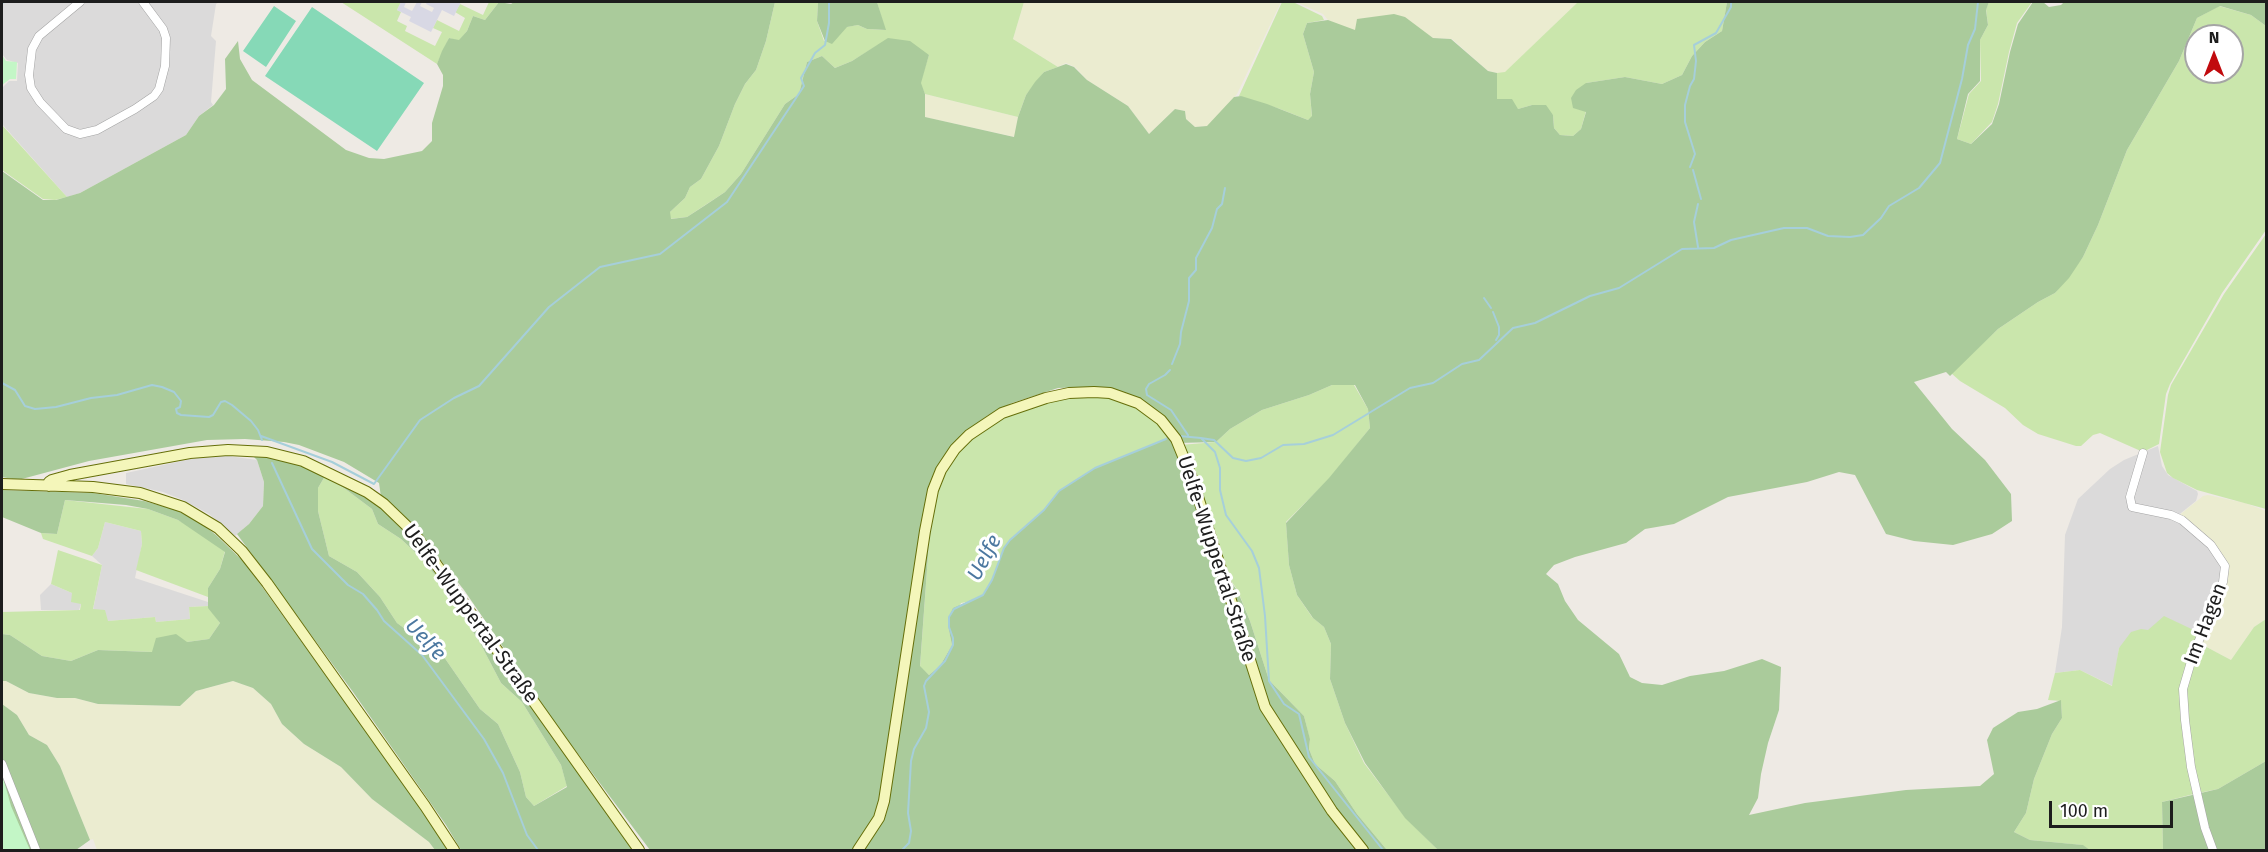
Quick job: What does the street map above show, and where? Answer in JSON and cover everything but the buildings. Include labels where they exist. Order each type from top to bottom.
[{"type":"main road","name":"Uelfe-Wuppertal-Straße","points":[[858,850],[879,819],[884,801],[933,490],[941,470],[955,449],[969,435],[1002,413],[1026,403],[1056,395],[1094,392],[1110,393],[1138,403],[1161,420],[1176,439],[1192,477],[1265,707],[1332,811],[1364,850]]},
{"type":"main road","name":"Uelfe-Wuppertal-Straße","points":[[2,484],[49,486],[52,480],[63,477],[199,451],[228,450],[267,452],[303,461],[367,492],[384,504],[414,533],[639,850]]},
{"type":"main road","points":[[49,486],[108,488],[155,496],[194,512],[232,540],[274,592],[454,850]]},
{"type":"street","points":[[80,2],[39,36],[32,49],[29,75],[31,87],[40,102],[64,127],[80,134],[97,130],[135,109],[154,96],[159,89],[165,66],[166,38],[163,28],[144,2]]},
{"type":"street","name":"Im Hagen","points":[[2143,453],[2130,497],[2132,507],[2171,515],[2182,520],[2215,549],[2225,566],[2223,582],[2193,655],[2183,689],[2191,766],[2205,828],[2213,850]]},
{"type":"street","points":[[2,764],[36,850]]},
{"type":"shaded area","points":[[2,2],[219,2],[216,4],[211,36],[216,41],[211,102],[213,105],[199,116],[186,135],[80,193],[67,197],[2,124],[2,88],[9,81],[17,81],[18,63],[7,60],[2,54]]},
{"type":"shaded area","points":[[401,2],[406,2],[404,7],[412,11],[417,2],[422,2],[420,6],[432,12],[434,8],[426,4],[427,2],[461,2],[454,16],[442,10],[431,32],[409,21],[411,17],[397,10]]},
{"type":"shaded area","points":[[2158,446],[2162,466],[2168,475],[2197,491],[2198,494],[2196,501],[2176,517],[2191,528],[2221,562],[2222,576],[2200,633],[2148,631],[2119,648],[2113,686],[2080,670],[2055,673],[2062,627],[2065,535],[2078,499],[2110,469],[2124,460]]},
{"type":"shaded area","points":[[205,456],[257,460],[264,482],[263,506],[249,524],[235,536],[209,514],[183,500],[163,492],[126,484],[126,473]]},
{"type":"shaded area","points":[[105,522],[141,531],[142,544],[135,578],[208,602],[208,606],[189,607],[190,619],[156,622],[155,617],[108,621],[93,610],[102,565],[92,556],[98,548]]},
{"type":"shaded area","points":[[51,584],[72,593],[81,604],[79,610],[41,610],[40,595]]},
{"type":"green space","points":[[341,2],[401,2],[397,10],[401,12],[397,21],[407,26],[405,31],[435,46],[442,32],[433,28],[437,20],[459,31],[465,18],[455,12],[460,4],[483,15],[489,2],[499,2],[485,20],[473,16],[467,31],[459,41],[449,38],[437,64]]},
{"type":"green space","points":[[499,2],[511,4],[514,2],[775,2],[766,41],[756,70],[745,84],[719,146],[701,179],[690,187],[685,198],[670,212],[671,219],[687,217],[725,192],[741,174],[785,104],[799,94],[807,62],[822,56],[835,68],[852,61],[888,38],[910,41],[929,55],[921,83],[925,94],[925,117],[1014,137],[1026,95],[1035,82],[1044,72],[1066,64],[1074,67],[1087,80],[1128,106],[1149,134],[1175,109],[1185,111],[1186,119],[1195,127],[1207,126],[1234,97],[1241,96],[1308,120],[1312,116],[1310,94],[1314,72],[1303,34],[1307,23],[1328,20],[1355,30],[1357,19],[1394,14],[1405,17],[1433,38],[1451,39],[1488,71],[1497,73],[1497,99],[1512,99],[1518,109],[1532,105],[1546,105],[1553,115],[1554,128],[1560,135],[1573,136],[1581,129],[1586,112],[1573,108],[1571,98],[1576,90],[1586,83],[1625,77],[1662,84],[1682,75],[1692,56],[1705,42],[1722,31],[1727,2],[1989,2],[1986,10],[1988,25],[1980,40],[1980,81],[1968,94],[1957,139],[1971,144],[1992,124],[2018,24],[2033,2],[2043,2],[2049,7],[2061,5],[2064,2],[2266,2],[2266,26],[2251,15],[2220,6],[2197,18],[2194,24],[2184,24],[2184,49],[2179,61],[2127,150],[2098,225],[2083,257],[2069,278],[2055,293],[1998,329],[1950,376],[1946,372],[1914,382],[1952,429],[1985,460],[2011,494],[2012,521],[1992,534],[1953,545],[1914,541],[1886,534],[1855,475],[1839,472],[1807,482],[1728,497],[1674,524],[1645,529],[1626,543],[1554,565],[1546,574],[1558,584],[1565,601],[1578,620],[1619,654],[1630,677],[1642,683],[1662,685],[1690,676],[1724,671],[1762,659],[1781,667],[1779,710],[1768,743],[1758,798],[1749,815],[1805,803],[1906,790],[1980,786],[1994,774],[1987,740],[1993,728],[2018,712],[2037,709],[2061,700],[2062,718],[2052,734],[2034,779],[2026,813],[2014,832],[2030,840],[2083,845],[2090,850],[1438,850],[1405,818],[1365,763],[1345,723],[1330,679],[1331,644],[1324,627],[1313,618],[1297,595],[1289,565],[1286,523],[1329,478],[1370,428],[1368,409],[1355,385],[1332,385],[1262,410],[1230,429],[1216,442],[1178,443],[1192,478],[1265,707],[1332,811],[1363,850],[858,850],[879,819],[884,801],[925,531],[933,490],[945,463],[955,449],[976,429],[1012,409],[1046,398],[1080,392],[1110,393],[1138,403],[1156,414],[1139,400],[1109,390],[1083,387],[1058,388],[1012,403],[987,416],[966,432],[943,460],[929,499],[920,540],[883,801],[878,818],[868,835],[854,850],[650,850],[560,730],[464,590],[412,524],[381,497],[379,483],[344,462],[299,445],[284,442],[245,439],[207,440],[89,461],[18,480],[2,477],[2,171],[43,200],[56,200],[80,193],[186,135],[199,116],[214,105],[226,89],[225,59],[238,41],[240,59],[252,80],[346,150],[369,158],[384,159],[422,151],[432,141],[432,123],[443,86],[443,75],[437,64],[449,38],[459,40],[467,31],[473,16],[485,20]],"holes":[[[1080,393],[1109,393],[1137,404],[1155,415],[1168,430],[1166,439],[1095,468],[1059,491],[1044,510],[1004,548],[992,580],[983,595],[953,608],[948,626],[952,645],[940,666],[929,675],[920,666],[929,542],[938,487],[947,465],[968,439],[1010,411],[1042,400]]]},
{"type":"green space","points":[[775,2],[818,2],[817,21],[824,41],[846,27],[858,25],[867,29],[885,30],[877,2],[1024,2],[1013,39],[1058,67],[1044,72],[1026,95],[1018,117],[925,94],[920,83],[929,55],[878,45],[852,61],[835,68],[822,56],[807,62],[799,94],[785,104],[741,174],[725,192],[687,217],[670,219],[670,212],[685,198],[690,187],[701,179],[719,146],[745,84],[756,70],[766,41]]},
{"type":"green space","points":[[818,2],[877,2],[886,30],[867,29],[858,25],[847,27],[832,44],[825,41],[817,21]]},
{"type":"green space","points":[[1024,2],[1281,2],[1237,94],[1208,126],[1195,127],[1186,119],[1185,111],[1175,109],[1149,134],[1128,106],[1087,80],[1075,67],[1066,63],[1058,67],[1013,39]]},
{"type":"green space","points":[[1282,2],[1293,2],[1322,16],[1324,20],[1307,23],[1303,34],[1314,72],[1310,94],[1312,117],[1308,120],[1239,96]]},
{"type":"green space","points":[[1296,2],[1578,2],[1505,73],[1497,73],[1488,71],[1452,39],[1433,38],[1425,33],[1355,31],[1328,20],[1323,14]]},
{"type":"green space","points":[[1578,2],[1727,2],[1722,31],[1705,42],[1692,56],[1682,75],[1662,84],[1625,77],[1586,83],[1586,111],[1581,129],[1573,136],[1560,135],[1554,128],[1553,115],[1532,105],[1518,109],[1497,99],[1497,73],[1505,72]]},
{"type":"green space","points":[[1989,2],[2032,2],[2017,23],[1992,122],[1971,144],[1957,139],[1969,94],[1981,81],[1980,40],[1988,25],[1986,9]]},
{"type":"green space","points":[[274,6],[296,21],[266,67],[243,51]]},
{"type":"green space","points":[[2219,6],[2251,15],[2266,26],[2266,230],[2222,293],[2170,384],[2166,394],[2159,444],[2143,452],[2100,433],[2093,435],[2081,446],[2038,434],[2023,425],[2005,408],[1960,381],[1951,373],[1998,329],[2055,293],[2083,257],[2127,150],[2184,49],[2184,84],[2244,84],[2244,24],[2194,24],[2197,18]]},
{"type":"green space","points":[[312,7],[424,83],[377,151],[265,76]]},
{"type":"green space","points":[[2,55],[6,61],[17,62],[16,79],[10,79],[2,85]]},
{"type":"green space","points":[[925,94],[1018,117],[1015,137],[924,117]]},
{"type":"green space","points":[[2,125],[67,197],[55,200],[43,199],[2,170]]},
{"type":"green space","points":[[2266,234],[2266,509],[2197,490],[2173,478],[2167,473],[2160,452],[2171,385],[2224,294]]},
{"type":"green space","points":[[1332,385],[1354,385],[1368,409],[1370,428],[1330,478],[1286,522],[1289,565],[1297,595],[1312,617],[1324,627],[1331,644],[1330,679],[1345,723],[1364,763],[1405,817],[1438,850],[1387,850],[1357,814],[1335,781],[1315,764],[1309,749],[1310,740],[1304,716],[1269,680],[1250,621],[1238,591],[1224,570],[1180,445],[1216,442],[1230,429],[1262,410]]},
{"type":"green space","points":[[1109,393],[1137,404],[1168,431],[1166,439],[1095,468],[1078,478],[1060,491],[1044,510],[1010,540],[983,595],[972,601],[961,603],[948,626],[952,645],[940,666],[929,675],[920,667],[929,542],[938,487],[947,465],[980,428],[1042,400]]},
{"type":"green space","points":[[247,450],[303,461],[394,513],[639,850],[461,850],[353,692],[237,534],[249,524],[263,506],[264,482],[257,460]],"holes":[[[325,476],[372,509],[378,524],[401,539],[438,578],[479,641],[501,683],[522,702],[561,765],[567,787],[534,806],[526,797],[520,772],[498,724],[480,709],[444,657],[397,623],[380,597],[357,572],[329,556],[318,511],[318,488]]]},
{"type":"green space","points":[[325,476],[372,509],[378,524],[401,539],[438,578],[479,641],[501,683],[522,702],[561,765],[567,786],[534,806],[526,797],[520,772],[498,724],[480,709],[444,657],[397,623],[380,597],[357,572],[329,556],[318,511],[318,488]]},
{"type":"green space","points":[[2,490],[93,493],[144,501],[176,510],[201,523],[216,535],[245,563],[449,850],[435,850],[429,842],[372,799],[341,767],[304,744],[282,724],[271,704],[253,688],[233,681],[196,691],[180,706],[98,704],[75,698],[57,698],[29,693],[2,681],[2,634],[10,635],[42,656],[71,661],[98,650],[152,652],[156,638],[176,634],[187,642],[209,639],[220,623],[208,608],[208,588],[220,569],[225,552],[178,520],[148,509],[126,505],[65,500],[57,534],[41,533],[2,517]]},
{"type":"green space","points":[[2208,495],[2245,503],[2266,511],[2266,619],[2254,627],[2231,660],[2199,643],[2225,583],[2225,560],[2216,548],[2177,517],[2203,496]]},
{"type":"green space","points":[[65,500],[148,509],[193,528],[225,551],[220,569],[208,588],[208,597],[136,570],[142,544],[141,531],[105,522],[98,548],[92,556],[43,539],[41,533],[57,534]]},
{"type":"green space","points":[[58,550],[102,565],[93,609],[105,610],[108,621],[155,617],[156,622],[190,619],[189,607],[208,606],[220,623],[209,639],[187,642],[153,652],[98,650],[71,661],[42,656],[10,635],[2,634],[2,612],[80,610],[81,604],[71,602],[72,593],[51,584]]},
{"type":"green space","points":[[1232,583],[1250,621],[1269,680],[1304,716],[1310,739],[1309,749],[1315,764],[1335,781],[1357,814],[1387,850],[1366,850],[1333,810],[1268,707],[1228,584]]},
{"type":"green space","points":[[2164,616],[2200,633],[2181,706],[2183,739],[2194,794],[2162,802],[2163,850],[2090,850],[2082,845],[2030,840],[2014,832],[2026,813],[2034,779],[2052,734],[2062,718],[2061,701],[2048,700],[2055,673],[2080,670],[2112,686],[2119,648],[2131,632],[2141,629],[2148,630]]},
{"type":"green space","points":[[2266,619],[2266,761],[2218,789],[2199,793],[2193,767],[2185,690],[2199,643],[2231,660],[2254,627]]},
{"type":"green space","points":[[2,681],[29,693],[57,698],[75,698],[98,704],[180,706],[196,691],[233,681],[253,688],[271,704],[282,724],[304,744],[341,767],[372,799],[429,842],[435,850],[97,850],[93,839],[90,840],[60,766],[47,745],[29,735],[17,715],[2,704]]},
{"type":"green space","points":[[2,704],[17,715],[29,735],[47,745],[60,766],[90,840],[76,850],[2,850]]},
{"type":"green space","points":[[2266,761],[2266,850],[2163,850],[2162,802],[2218,789]]},
{"type":"green space","points":[[2,774],[11,806],[30,850],[2,850]]},
{"type":"waterway","points":[[261,436],[332,462],[374,484],[420,420],[454,398],[479,386],[549,307],[600,267],[660,254],[727,202],[804,86],[801,78],[815,53],[825,45],[829,23],[829,2]]},
{"type":"waterway","points":[[1690,167],[1695,154],[1685,122],[1685,105],[1694,79],[1696,61],[1694,45],[1716,33],[1731,7],[1731,2]]},
{"type":"waterway","points":[[1201,438],[1214,440],[1233,458],[1246,461],[1261,458],[1283,445],[1304,444],[1333,435],[1410,388],[1433,383],[1462,364],[1479,360],[1513,328],[1535,323],[1590,296],[1619,288],[1682,249],[1714,248],[1731,240],[1784,228],[1807,228],[1828,236],[1863,235],[1881,218],[1889,206],[1919,188],[1940,163],[1962,79],[1968,45],[1975,29],[1978,2]]},
{"type":"waterway","points":[[1693,170],[1701,199]]},
{"type":"waterway","points":[[1172,364],[1180,344],[1189,301],[1189,278],[1196,270],[1196,258],[1212,228],[1217,209],[1222,204],[1225,188]]},
{"type":"waterway","points":[[1698,204],[1694,222],[1698,247]]},
{"type":"waterway","points":[[1484,298],[1491,308]]},
{"type":"waterway","points":[[1493,312],[1499,327],[1496,340]]},
{"type":"waterway","points":[[1170,370],[1149,384],[1146,389],[1147,395],[1171,410],[1188,435]]},
{"type":"waterway","name":"Uelfe","points":[[2,383],[15,390],[25,406],[35,409],[117,395],[152,385],[162,387],[174,392],[181,401],[180,407],[176,409],[181,415],[209,417],[213,415],[221,402],[225,401],[251,421],[262,440]]},
{"type":"waterway","name":"Uelfe","points":[[1179,436],[1201,438],[1215,452],[1220,468],[1220,490],[1226,515],[1252,551],[1259,568],[1269,681],[1284,704],[1299,714],[1309,757],[1383,850]]},
{"type":"waterway","name":"Uelfe","points":[[902,850],[909,843],[911,831],[908,813],[911,761],[914,749],[926,728],[929,712],[924,686],[945,661],[953,645],[949,617],[954,609],[983,595],[992,580],[1004,548],[1044,510],[1059,491],[1095,468],[1166,439]]},
{"type":"waterway","name":"Uelfe","points":[[272,463],[312,549],[348,585],[363,594],[384,621],[422,655],[484,739],[503,773],[527,835],[538,850]]}]
